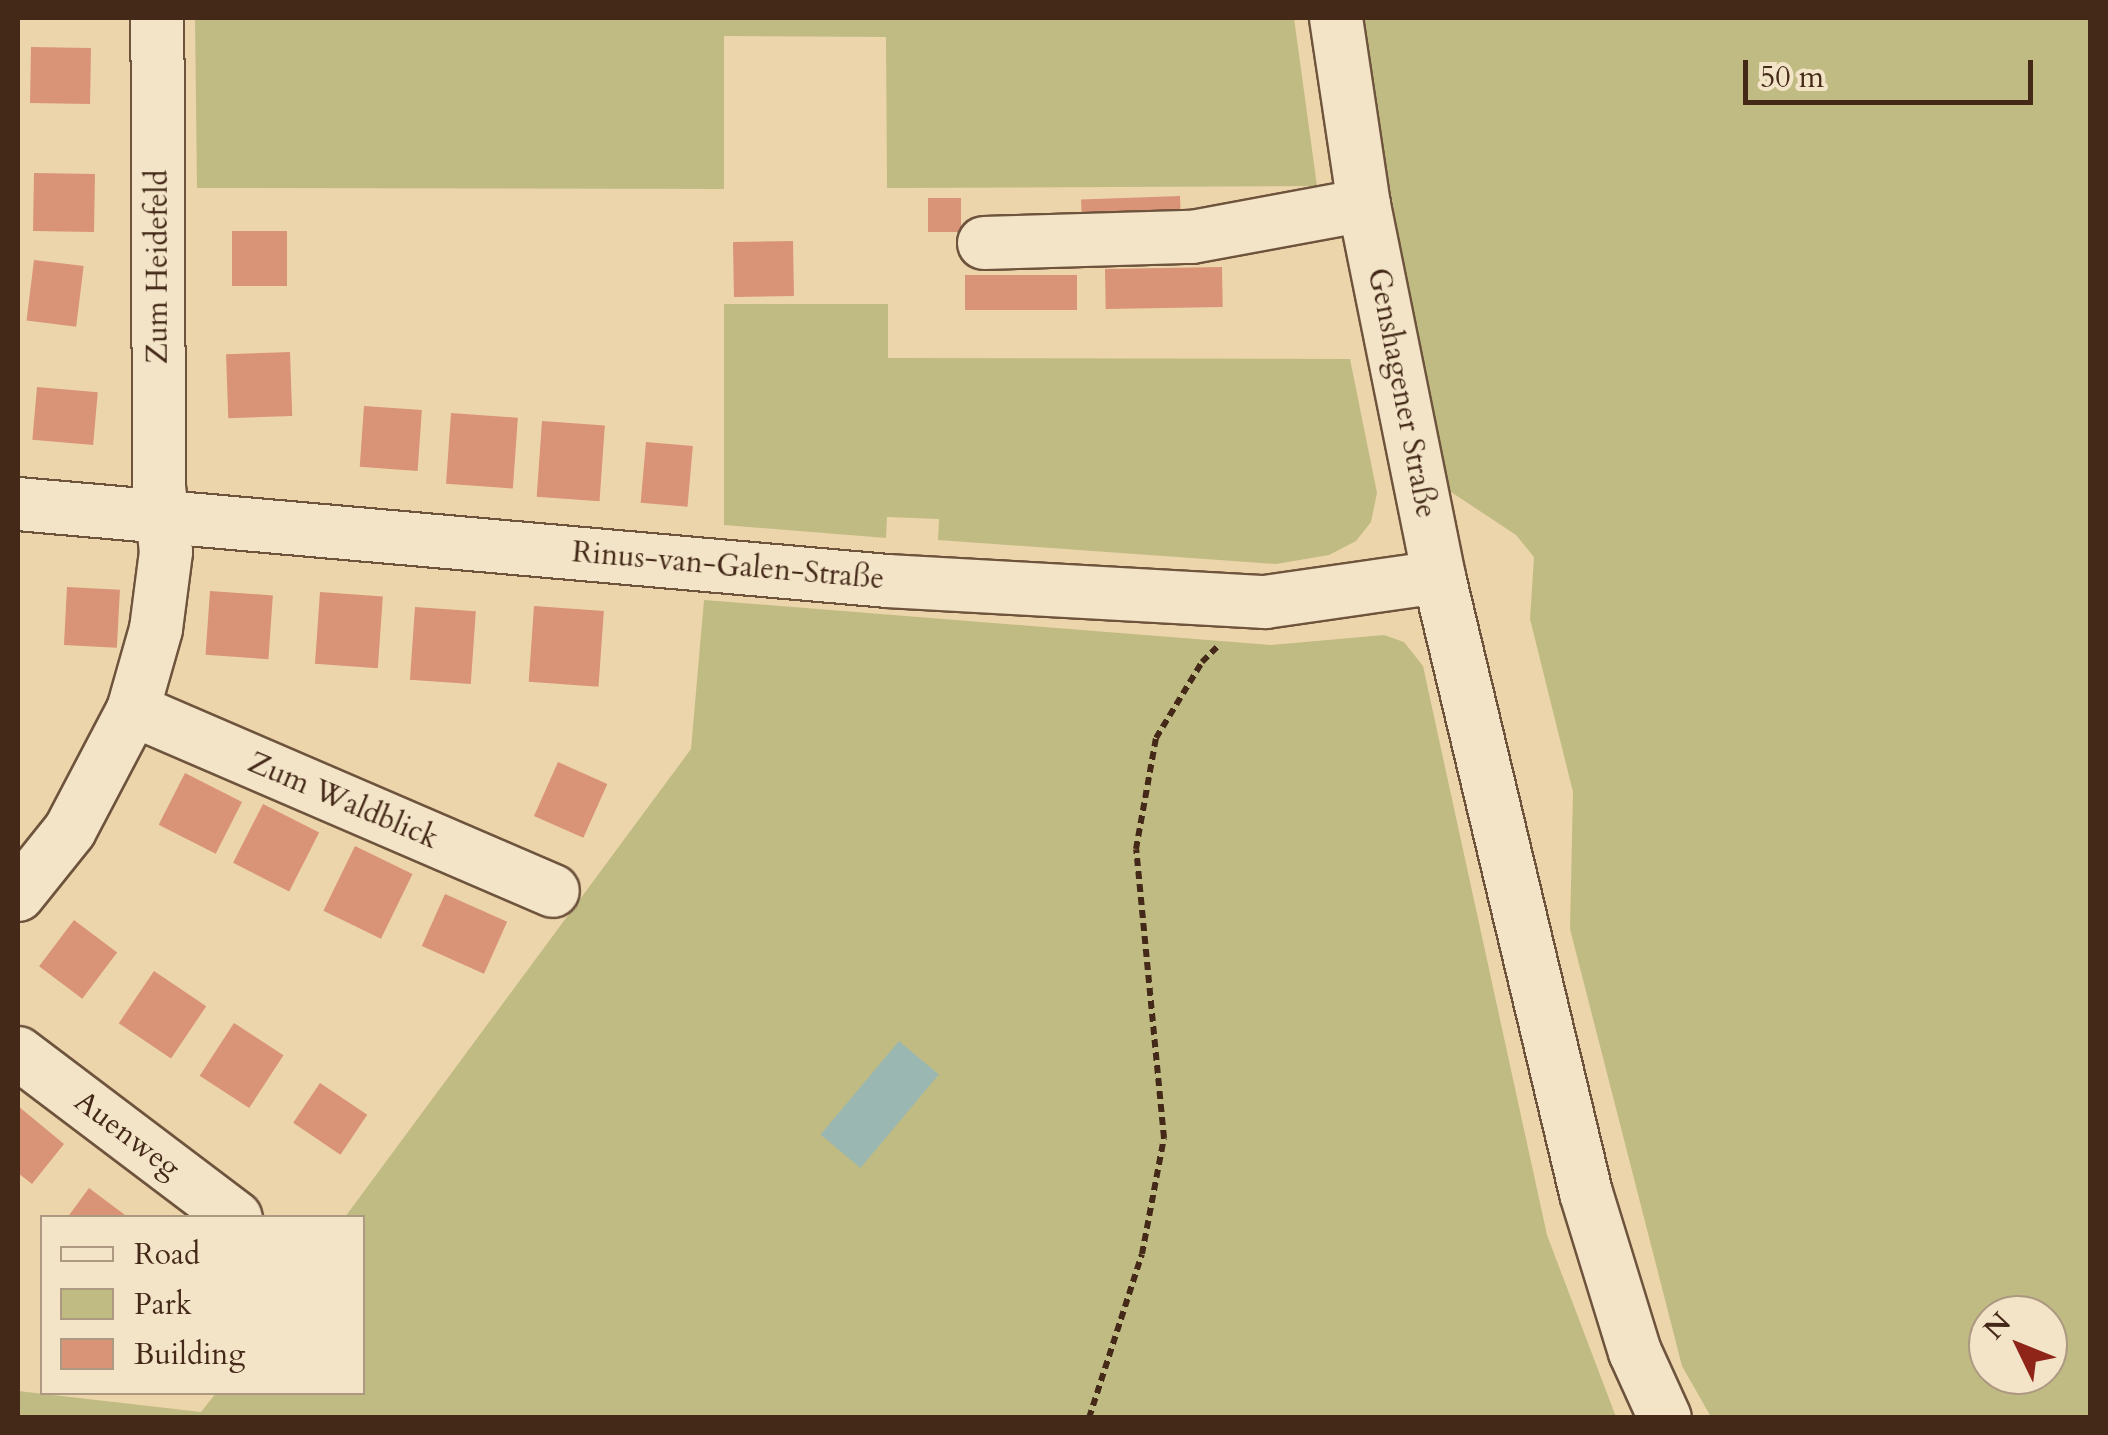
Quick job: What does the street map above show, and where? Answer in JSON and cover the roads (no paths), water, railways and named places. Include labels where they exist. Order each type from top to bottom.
[{"type":"street","name":"Zum Heidefeld","points":[[18,896],[70,830],[134,710],[156,629],[165,516],[159,486],[157,18]]},
{"type":"street","name":"Genshagener Straße","points":[[1336,18],[1364,206],[1438,577],[1586,1193],[1635,1352],[1665,1418]]},
{"type":"street","points":[[984,243],[1192,237],[1364,206]]},
{"type":"street","name":"Rinus-van-Galen-Straße","points":[[18,504],[887,581],[1264,602],[1438,577]]},
{"type":"street","name":"Zum Waldblick","points":[[134,710],[553,891]]},
{"type":"street","name":"Auenweg","points":[[18,1053],[232,1215]]},
{"type":"water","points":[[899,1041],[939,1074],[860,1168],[821,1134]]}]
